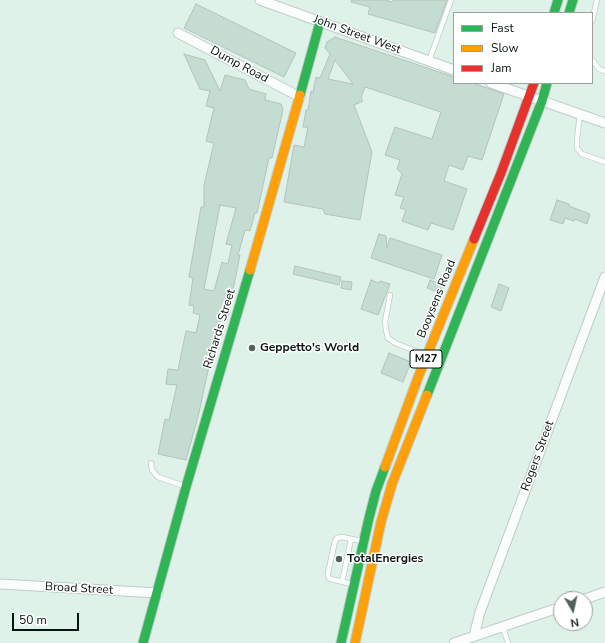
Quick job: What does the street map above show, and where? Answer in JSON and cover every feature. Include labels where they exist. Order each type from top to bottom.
[{"type":"main road","points":[[554,12],[558,0]]},
{"type":"main road","points":[[569,12],[573,0]]},
{"type":"main road","name":"Richards Street","points":[[143,643],[186,487],[257,248],[320,22]]},
{"type":"main road","name":"Booysens Road","points":[[341,643],[376,491],[427,355],[501,173],[534,84]]},
{"type":"main road","name":"M27","points":[[355,643],[381,522],[392,484],[466,299],[542,101],[547,84]]},
{"type":"street","name":"John Street West","points":[[260,0],[453,70]]},
{"type":"street","name":"Dump Road","points":[[178,33],[300,97]]},
{"type":"street","points":[[495,84],[605,123]]},
{"type":"street","name":"Rogers Street","points":[[474,636],[480,612],[605,277]]},
{"type":"street","name":"Broad Street","points":[[0,584],[158,593]]},
{"type":"street","points":[[593,596],[605,592]]},
{"type":"street","points":[[454,643],[553,610]]},
{"type":"lane","points":[[429,61],[451,0]]},
{"type":"lane","points":[[593,17],[597,0]]},
{"type":"lane","points":[[593,61],[605,72]]},
{"type":"lane","points":[[580,114],[577,148],[582,154],[605,162]]},
{"type":"lane","points":[[390,295],[385,322],[388,338],[395,343],[427,355]]},
{"type":"lane","points":[[151,464],[152,470],[158,477],[186,487]]},
{"type":"lane","points":[[354,584],[330,579],[328,573],[334,541],[337,538],[342,537],[364,541]]},
{"type":"lane","points":[[342,582],[351,539]]},
{"type":"lane","points":[[503,626],[508,643]]},
{"type":"building","points":[[352,0],[385,0],[392,2],[393,0],[447,0],[435,33],[368,14],[370,7],[351,2]]},
{"type":"building","points":[[196,4],[296,53],[284,77],[184,28]]},
{"type":"building","points":[[335,37],[453,77],[453,84],[476,84],[504,94],[482,160],[468,156],[463,170],[449,165],[444,181],[467,189],[453,230],[431,223],[428,230],[402,221],[406,210],[400,208],[404,197],[395,195],[402,174],[397,169],[400,160],[385,155],[395,127],[432,139],[441,112],[365,87],[361,98],[363,101],[354,105],[372,152],[360,220],[325,214],[323,209],[284,202],[294,145],[304,147],[308,127],[303,127],[311,91],[313,92],[316,77],[320,78],[330,54],[325,48],[327,42]],"holes":[[[335,60],[353,84],[328,79]]]},
{"type":"building","points":[[184,54],[205,60],[220,91],[225,75],[245,80],[249,89],[266,94],[265,100],[281,104],[283,110],[272,158],[269,158],[257,213],[255,213],[250,231],[245,230],[238,255],[240,255],[227,320],[221,318],[216,334],[198,417],[186,460],[158,454],[165,419],[169,420],[177,385],[166,384],[168,369],[178,370],[186,331],[196,333],[200,315],[193,313],[194,306],[189,305],[193,278],[189,277],[201,207],[204,207],[204,185],[214,143],[206,141],[214,108],[206,106],[210,91],[200,89]],"holes":[[[220,205],[236,208],[226,244],[232,245],[228,264],[222,262],[214,291],[204,289]]]},
{"type":"building","points":[[557,200],[590,214],[587,224],[575,219],[574,221],[565,218],[563,224],[550,220]]},
{"type":"building","points":[[379,234],[386,236],[387,248],[390,238],[442,255],[434,279],[371,258]]},
{"type":"building","points":[[295,266],[341,277],[339,285],[293,274]]},
{"type":"building","points":[[371,280],[379,283],[380,281],[390,284],[378,315],[361,309]]},
{"type":"building","points":[[430,280],[443,285],[440,293],[427,288]]},
{"type":"building","points":[[342,281],[352,282],[351,290],[341,288]]},
{"type":"building","points":[[499,284],[509,288],[501,311],[491,307]]},
{"type":"building","points":[[389,353],[411,362],[403,382],[381,373]]},
{"type":"traffic: fast","points":[[554,12],[558,0]]},
{"type":"traffic: fast","points":[[569,12],[573,0]]},
{"type":"traffic: fast","points":[[300,95],[320,22]]},
{"type":"traffic: fast","points":[[427,395],[542,101],[547,84]]},
{"type":"traffic: fast","points":[[143,643],[186,487],[250,270]]},
{"type":"traffic: fast","points":[[341,643],[369,518],[376,491],[385,467]]},
{"type":"traffic: slow","points":[[250,270],[300,95]]},
{"type":"traffic: slow","points":[[385,467],[419,375],[474,239]]},
{"type":"traffic: slow","points":[[355,643],[381,522],[392,484],[427,395]]},
{"type":"traffic: jam","points":[[474,239],[501,173],[534,84]]},
{"type":"place","name":"Geppetto's World","points":[[252,348]]},
{"type":"place","name":"TotalEnergies","points":[[339,559]]}]
